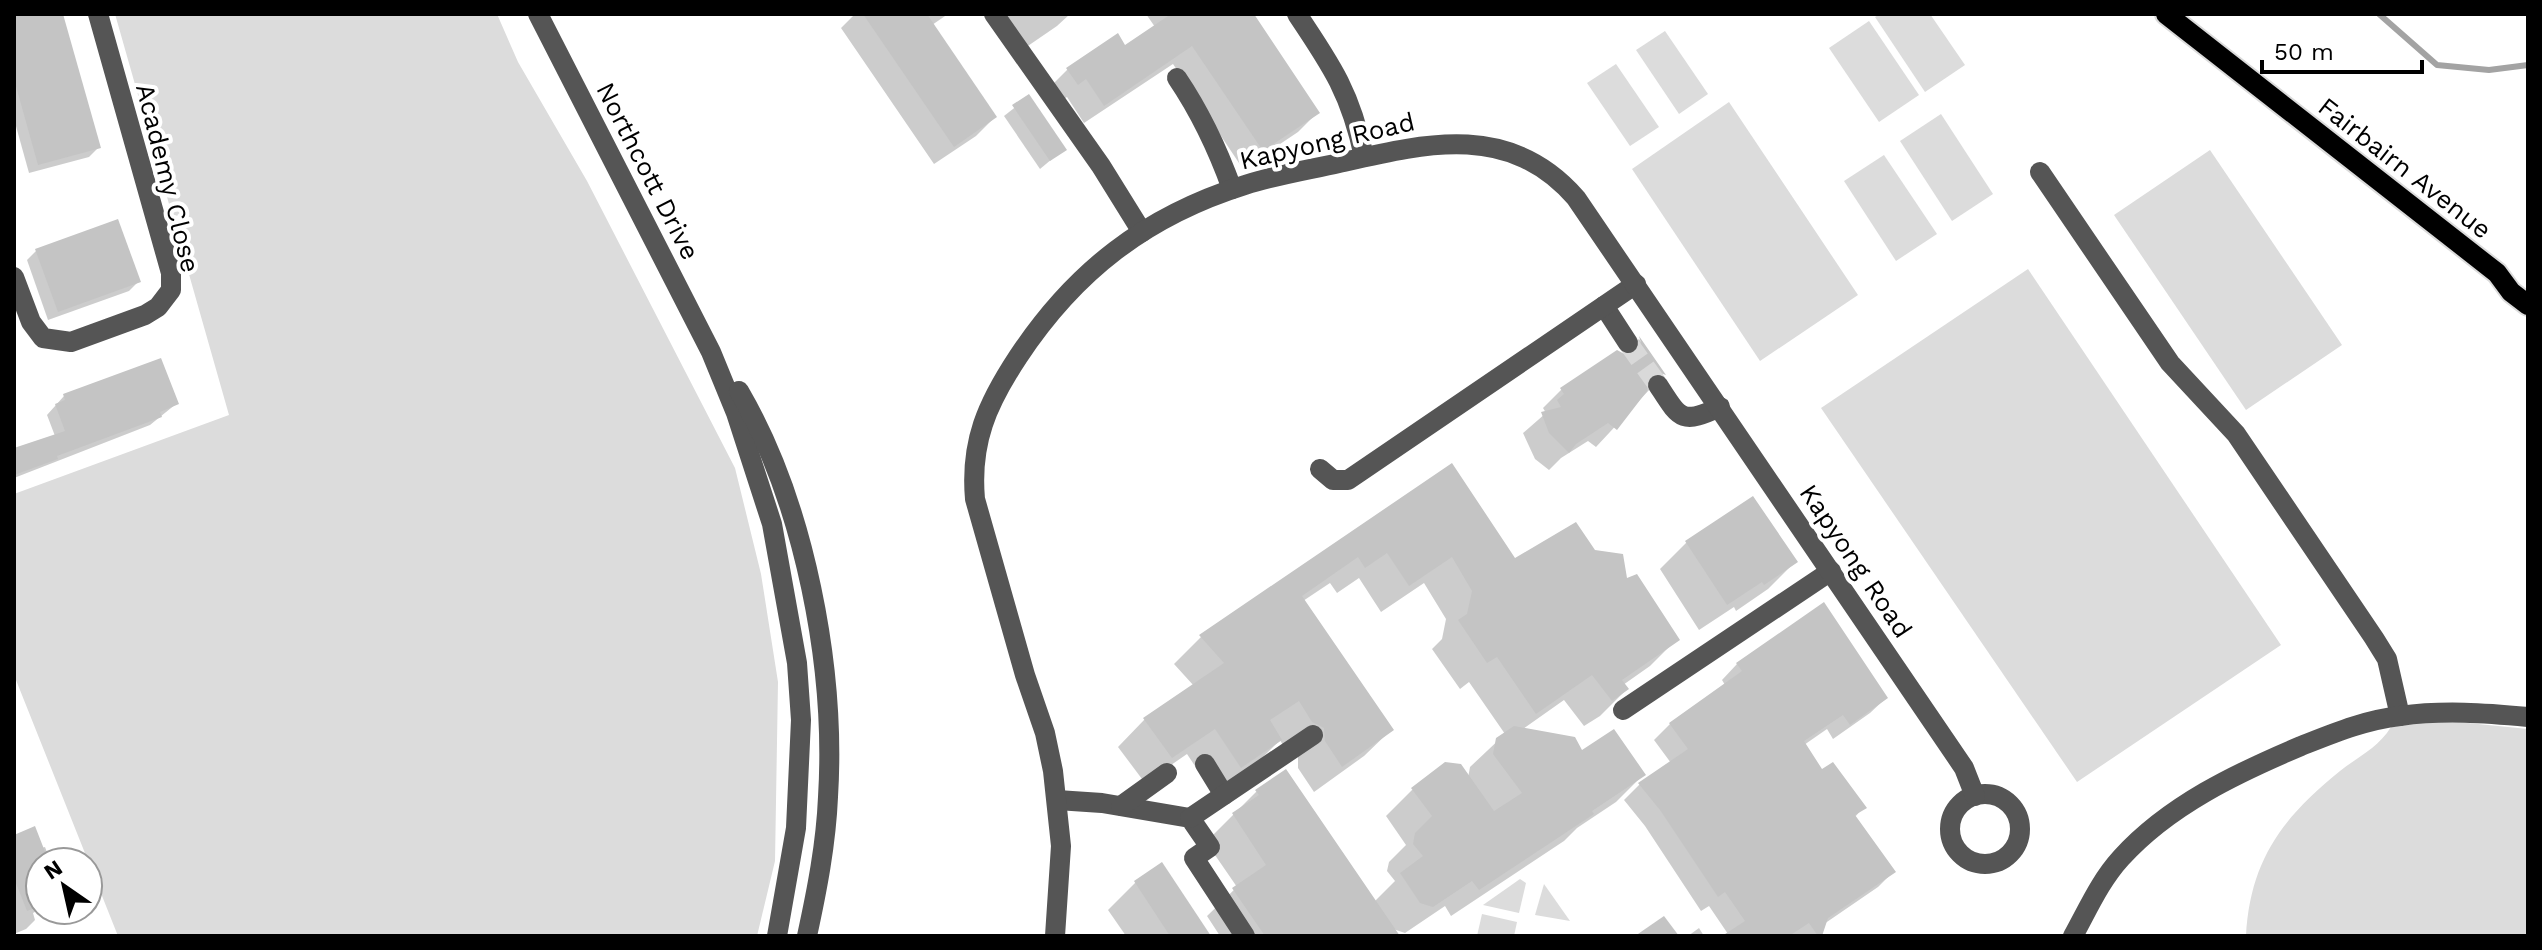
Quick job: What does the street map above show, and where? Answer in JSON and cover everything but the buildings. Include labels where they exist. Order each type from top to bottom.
[{"type":"main road","name":"Fairbairn Avenue","points":[[2166,14],[2497,273],[2528,288]]},
{"type":"main road","name":"Fairbairn Avenue","points":[[2497,273],[2511,292],[2528,305]]},
{"type":"street","name":"Academy Close","points":[[14,277],[31,322],[43,338],[54,341],[71,342],[145,315],[158,307],[171,290],[171,273],[98,14]]},
{"type":"street","name":"Northcott Drive","points":[[538,14],[711,352],[736,413],[772,524],[797,663],[801,720],[796,828],[777,936]]},
{"type":"street","points":[[994,14],[1095,157],[1142,232]]},
{"type":"street","points":[[1297,14],[1346,92],[1364,157]]},
{"type":"street","points":[[1177,78],[1218,152],[1232,189]]},
{"type":"street","name":"Kapyong Road","points":[[1055,936],[1061,846],[1057,800],[1045,733],[979,520],[973,473],[976,442],[991,402],[1053,307],[1109,253],[1142,232],[1232,189],[1271,177],[1445,143],[1483,145],[1516,154],[1539,166],[1569,190],[1964,768],[1975,796]]},
{"type":"street","points":[[2040,172],[2170,363],[2236,434],[2374,638],[2387,659],[2400,716]]},
{"type":"street","points":[[1320,469],[1328,478],[1348,480],[1636,284]]},
{"type":"street","points":[[1604,306],[1628,343]]},
{"type":"street","name":"Northcott Drive","points":[[711,352],[742,395],[774,464],[788,503],[820,634],[828,716],[829,786],[807,936]]},
{"type":"street","points":[[1658,385],[1677,413],[1685,418],[1720,407]]},
{"type":"street","points":[[1623,710],[1831,571]]},
{"type":"street","points":[[2073,936],[2113,868],[2165,818],[2242,771],[2349,726],[2400,716],[2464,711],[2528,717]]},
{"type":"street","points":[[819,936],[833,866],[840,789],[839,761],[828,716]]},
{"type":"street","points":[[1057,800],[1121,806],[1190,818],[1313,735]]},
{"type":"street","points":[[1205,764],[1224,795]]},
{"type":"street","points":[[1121,806],[1167,773]]},
{"type":"street","points":[[1190,818],[1210,847],[1194,858],[1245,936]]},
{"type":"shaded area","points":[[115,14],[497,14],[518,62],[587,181],[735,468],[761,574],[778,682],[775,861],[757,936],[118,936],[104,901],[104,846],[82,846],[14,675],[14,494],[229,415]]},
{"type":"shaded area","points":[[1880,14],[1930,14],[1965,65],[1925,92],[1875,17]]},
{"type":"shaded area","points":[[1869,21],[1919,95],[1879,122],[1829,48]]},
{"type":"shaded area","points":[[1665,31],[1708,94],[1679,114],[1636,50]]},
{"type":"shaded area","points":[[1616,64],[1659,127],[1630,146],[1587,83]]},
{"type":"shaded area","points":[[1729,102],[1858,295],[1760,361],[1632,169]]},
{"type":"shaded area","points":[[1941,114],[1993,194],[1952,221],[1900,141]]},
{"type":"shaded area","points":[[2210,150],[2342,345],[2246,410],[2114,215]]},
{"type":"shaded area","points":[[1884,155],[1937,234],[1896,261],[1844,181]]},
{"type":"shaded area","points":[[2028,269],[2281,645],[2077,782],[1821,408]]},
{"type":"shaded area","points":[[2438,720],[2528,729],[2528,936],[2246,936],[2254,885],[2262,863],[2286,823],[2320,788],[2374,746],[2391,727]]},
{"type":"shaded area","points":[[1520,879],[1526,883],[1519,913],[1483,905]]},
{"type":"shaded area","points":[[1544,884],[1570,921],[1535,915]]},
{"type":"shaded area","points":[[1482,914],[1517,922],[1514,936],[1477,936]]},
{"type":"waterway","points":[[2379,14],[2437,65],[2489,70],[2528,65]]},
{"type":"tunnel","points":[[1628,343],[1658,385]]}]
